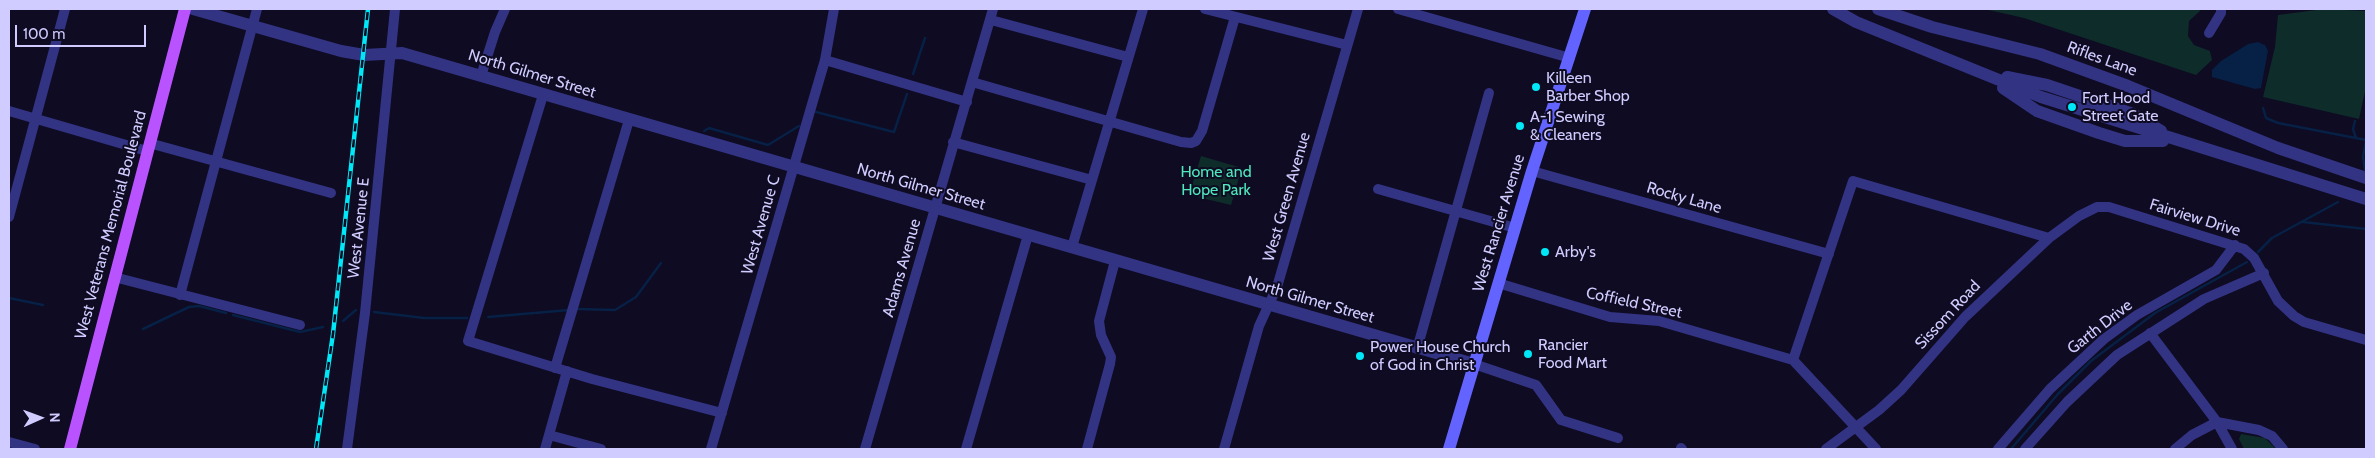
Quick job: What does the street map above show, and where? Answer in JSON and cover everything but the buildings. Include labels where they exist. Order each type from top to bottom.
[{"type":"main road","name":"West Veterans Memorial Boulevard","points":[[70,449],[185,9]]},
{"type":"main road","name":"West Rancier Avenue","points":[[1449,449],[1532,171],[1585,9]]},
{"type":"street","points":[[9,217],[65,9]]},
{"type":"street","name":"North Gilmer Street","points":[[194,9],[341,51],[364,54],[402,53],[1474,364],[1536,385],[1561,420],[1618,438]]},
{"type":"street","points":[[180,295],[257,9]]},
{"type":"street","name":"West Avenue E","points":[[347,449],[365,314],[395,9]]},
{"type":"street","points":[[482,76],[495,32],[505,9]]},
{"type":"street","name":"West Avenue C","points":[[711,449],[825,60],[834,9]]},
{"type":"street","name":"Adams Avenue","points":[[865,449],[993,9]]},
{"type":"street","points":[[1072,247],[1142,9]]},
{"type":"street","points":[[1205,9],[1279,26],[1346,45]]},
{"type":"street","name":"West Green Avenue","points":[[1224,449],[1259,326],[1277,287],[1358,9]]},
{"type":"street","points":[[1398,9],[1570,58]]},
{"type":"street","points":[[1833,9],[1856,22],[2041,98],[2366,199]]},
{"type":"street","name":"Rifles Lane","points":[[1878,9],[1932,27],[2048,57],[2128,86],[2278,148],[2366,178]]},
{"type":"street","points":[[2209,33],[2222,9]]},
{"type":"street","points":[[972,82],[1180,142],[1196,141],[1202,131],[1235,17]]},
{"type":"street","points":[[990,20],[1128,58]]},
{"type":"street","points":[[825,60],[966,102]]},
{"type":"street","points":[[1417,349],[1489,93]]},
{"type":"street","points":[[543,95],[468,341],[555,368],[722,413]]},
{"type":"street","points":[[9,111],[148,147],[215,162],[330,193]]},
{"type":"street","points":[[555,368],[629,120]]},
{"type":"street","points":[[953,142],[1092,180]]},
{"type":"street","name":"Rocky Lane","points":[[1532,171],[1828,254]]},
{"type":"street","points":[[1876,449],[1793,360],[1853,181],[2049,238]]},
{"type":"street","points":[[1378,188],[1515,228]]},
{"type":"street","name":"Sissom Road","points":[[1826,449],[1901,390],[1965,317],[2049,238],[2079,216],[2097,207]]},
{"type":"street","name":"Fairview Drive","points":[[2097,207],[2109,207],[2234,245],[2254,258],[2278,301],[2294,316],[2304,322],[2366,340]]},
{"type":"street","points":[[966,449],[1028,235]]},
{"type":"street","name":"Garth Drive","points":[[1998,449],[2050,390],[2104,339],[2137,315],[2216,270],[2234,245]]},
{"type":"street","points":[[1087,449],[1110,364],[1111,357],[1101,335],[1099,321],[1116,261]]},
{"type":"street","points":[[2026,449],[2067,402],[2110,361],[2204,298],[2264,273]]},
{"type":"street","points":[[114,276],[180,295],[300,325]]},
{"type":"street","name":"Coffield Street","points":[[1498,282],[1610,317],[1659,321],[1793,360]]},
{"type":"street","points":[[2150,333],[2217,422],[2232,449]]},
{"type":"street","points":[[544,449],[567,371]]},
{"type":"street","points":[[2175,449],[2192,435],[2217,422],[2259,430],[2272,436],[2283,449]]},
{"type":"street","points":[[549,435],[601,449]]},
{"type":"street","points":[[9,442],[34,449]]},
{"type":"green space","points":[[1984,9],[2199,9],[2200,11],[2189,21],[2188,36],[2194,45],[2210,51],[2212,60],[2196,75],[2024,18]]},
{"type":"green space","points":[[2324,9],[2366,11],[2366,87],[2359,119],[2263,97],[2275,47],[2278,15]]},
{"type":"green space","name":"Home and Hope Park","points":[[1201,156],[1242,168],[1231,205],[1189,195]]},
{"type":"green space","points":[[2241,434],[2265,438],[2276,449],[2244,449],[2239,439]]},
{"type":"water","points":[[2258,42],[2265,45],[2268,51],[2261,88],[2255,89],[2212,77],[2212,70],[2221,61],[2248,44]]},
{"type":"waterway","points":[[913,74],[925,38]]},
{"type":"waterway","points":[[816,112],[894,132],[907,94]]},
{"type":"waterway","points":[[2263,108],[2266,118],[2278,123],[2366,140]]},
{"type":"waterway","points":[[2355,121],[2353,129],[2356,138]]},
{"type":"waterway","points":[[704,131],[709,128],[768,145],[799,126]]},
{"type":"waterway","points":[[2365,170],[2363,157],[2366,141]]},
{"type":"waterway","points":[[2258,252],[2272,238],[2338,202]]},
{"type":"waterway","points":[[2303,222],[2366,229]]},
{"type":"waterway","points":[[2011,449],[2058,394],[2091,361],[2155,313],[2247,262]]},
{"type":"waterway","points":[[577,309],[615,310],[636,297],[661,263]]},
{"type":"waterway","points":[[9,298],[43,305]]},
{"type":"waterway","points":[[143,329],[189,307],[199,306],[226,313]]},
{"type":"waterway","points":[[343,321],[356,310]]},
{"type":"waterway","points":[[488,317],[569,310]]},
{"type":"waterway","points":[[374,312],[424,318],[467,318]]},
{"type":"waterway","points":[[233,315],[300,332],[323,327]]},
{"type":"railway","points":[[316,449],[333,334],[368,9]]},
{"type":"place","name":"Killeen Barber Shop","points":[[1536,87]]},
{"type":"place","name":"Fort Hood Street Gate","points":[[2072,107]]},
{"type":"place","name":"A-1 Sewing & Cleaners","points":[[1520,126]]},
{"type":"place","name":"Arby's","points":[[1545,252]]},
{"type":"place","name":"Rancier Food Mart","points":[[1528,354]]},
{"type":"place","name":"Power House Church of God in Christ","points":[[1360,356]]}]
